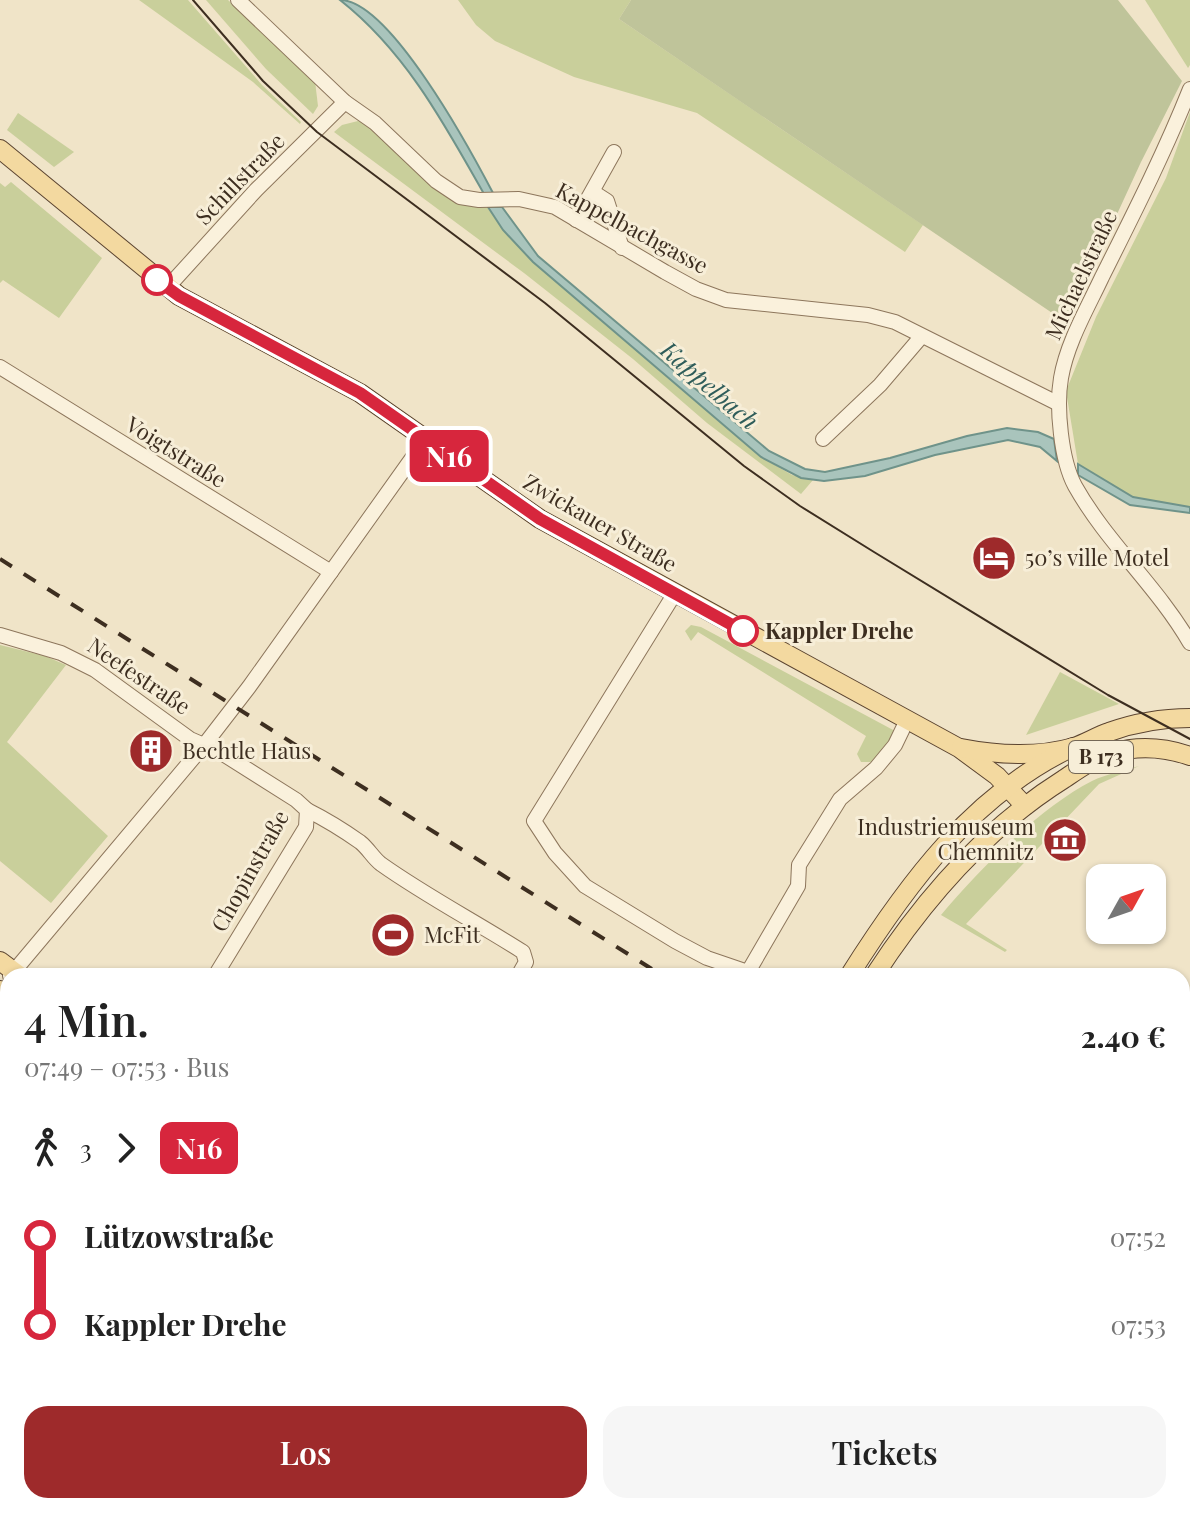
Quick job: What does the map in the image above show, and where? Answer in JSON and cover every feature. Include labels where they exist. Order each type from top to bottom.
[{"type":"main road","name":"Zwickauer Straße","points":[[0,149],[167,288],[360,393],[533,515],[959,748],[1025,806]]},
{"type":"main road","name":"Zwickauer Straße","points":[[959,748],[999,753],[1039,752],[1073,747],[1111,731],[1165,719],[1190,718]]},
{"type":"main road","name":"B 173","points":[[854,968],[904,893],[957,831],[1006,787],[1031,769],[1073,747]]},
{"type":"main road","name":"B 173","points":[[880,968],[916,916],[972,853],[1025,806],[1088,764],[1113,753],[1147,747],[1190,756]]},
{"type":"street","name":"Kappelbachgasse","points":[[238,0],[345,102],[375,123],[449,191],[460,197],[519,199],[547,204],[696,289],[726,300],[868,315],[895,322],[1059,404]]},
{"type":"street","name":"Michaelstraße","points":[[1190,89],[1172,134],[1074,336],[1061,377],[1059,404],[1067,469],[1104,532],[1164,604],[1190,643]]},
{"type":"street","name":"Schillstraße","points":[[167,288],[256,190],[345,102]]},
{"type":"street","points":[[576,220],[614,152]]},
{"type":"street","points":[[593,192],[607,201],[622,248]]},
{"type":"street","points":[[823,439],[880,385],[921,337]]},
{"type":"street","name":"Voigtstraße","points":[[0,367],[331,572]]},
{"type":"street","points":[[14,968],[205,744],[425,440]]},
{"type":"street","points":[[675,593],[534,821],[555,853],[585,886],[675,941],[707,958],[736,968]]},
{"type":"street","name":"Neefestraße","points":[[0,635],[61,653],[95,670],[190,739],[205,744]]},
{"type":"street","points":[[750,968],[798,886],[799,865],[840,799],[876,768],[895,745],[907,720]]},
{"type":"street","name":"Chopinstraße","points":[[205,744],[296,800],[307,810],[306,827],[220,968]]},
{"type":"street","points":[[307,810],[363,844],[378,862],[523,952],[526,962],[523,968]]},
{"type":"street","points":[[904,893],[916,916]]},
{"type":"green space","points":[[139,0],[188,0],[300,124],[253,82]]},
{"type":"green space","points":[[206,0],[228,0],[315,81],[318,106],[313,114],[266,69]]},
{"type":"green space","points":[[458,0],[631,0],[619,19],[923,225],[905,252],[697,113],[574,77],[495,41],[476,25]]},
{"type":"green space","points":[[631,0],[1118,0],[1182,81],[1067,323],[619,19]]},
{"type":"green space","points":[[1145,0],[1190,0],[1188,68]]},
{"type":"green space","points":[[1190,112],[1190,507],[1133,497],[1078,464],[1066,391],[1096,317],[1166,178]]},
{"type":"green space","points":[[18,113],[74,152],[54,167],[7,130]]},
{"type":"green space","points":[[358,121],[367,124],[470,205],[488,207],[503,230],[533,262],[761,457],[792,475],[813,480],[801,494],[707,423],[633,359],[524,273],[334,132],[342,125]]},
{"type":"green space","points":[[11,182],[102,258],[59,318],[3,280],[0,283],[0,183],[5,187]]},
{"type":"green space","points":[[691,625],[701,627],[895,731],[892,738],[872,762],[861,762],[857,754],[866,736],[698,632],[691,641],[685,631]]},
{"type":"green space","points":[[0,645],[45,656],[66,665],[7,742],[108,836],[51,903],[0,861]]},
{"type":"green space","points":[[1060,672],[1119,704],[1026,735]]},
{"type":"green space","points":[[1139,766],[1099,784],[966,924],[1007,950],[1005,952],[941,915],[992,860],[1051,807],[1092,781]]},
{"type":"water","points":[[340,0],[360,7],[382,24],[405,50],[448,113],[493,193],[484,194],[438,115],[404,65]]},
{"type":"water","points":[[488,207],[502,207],[538,256],[769,451],[805,469],[825,472],[1007,428],[1038,432],[1054,439],[1057,461],[1040,447],[1008,440],[935,455],[865,476],[824,481],[801,478],[761,457],[533,262],[503,230]]},
{"type":"water","points":[[1078,464],[1133,497],[1190,507],[1190,513],[1130,505],[1078,475]]},
{"type":"tram line","points":[[193,0],[263,81],[317,132],[545,303],[744,466],[800,506],[874,552],[1108,695],[1190,739]]},
{"type":"railway","points":[[0,559],[650,968]]},
{"type":"bus line","name":"N16","points":[[157,280],[179,296],[360,393],[540,519],[743,631]]},
{"type":"place","name":"50’s ville Motel","points":[[994,558]]},
{"type":"place","name":"Kappler Drehe","points":[[743,631]]},
{"type":"place","name":"Bechtle Haus","points":[[151,751]]},
{"type":"place","name":"Industriemuseum Chemnitz","points":[[1065,840]]},
{"type":"place","name":"McFit","points":[[393,935]]},
{"type":"water label","name":"Kappelbach","points":[[709,386]]}]
